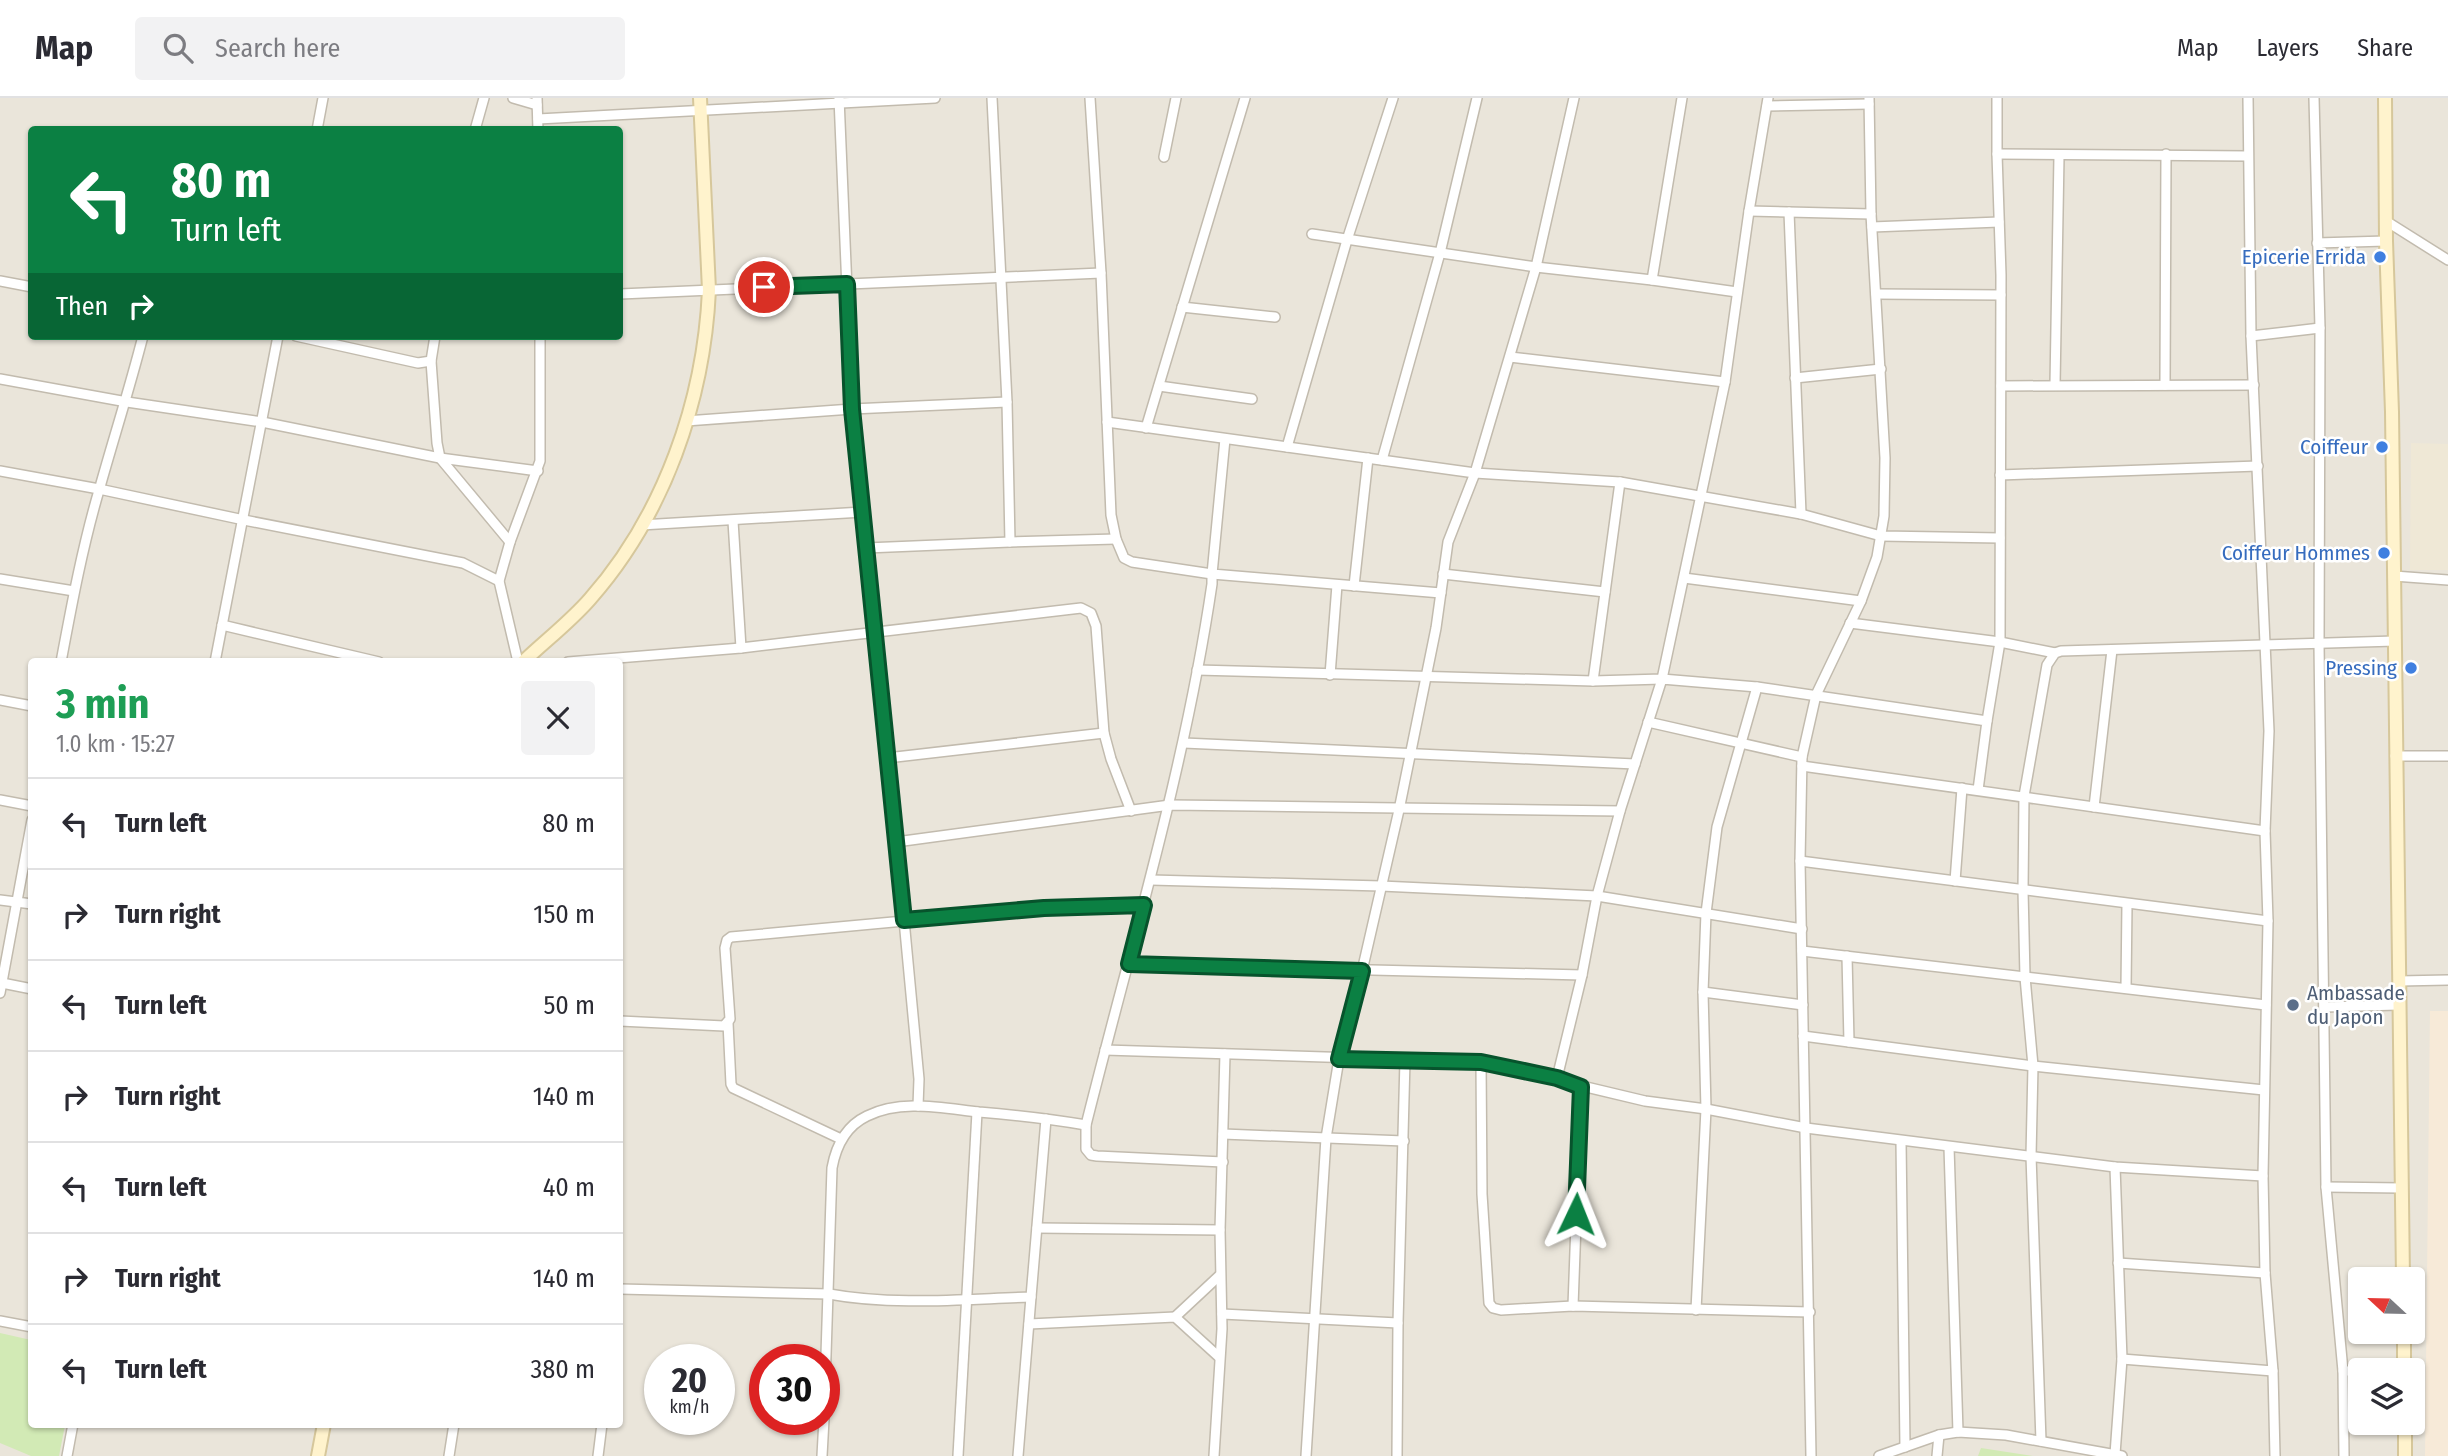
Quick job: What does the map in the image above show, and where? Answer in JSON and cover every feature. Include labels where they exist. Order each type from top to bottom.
[{"type":"street","points":[[318,126],[323,98]]},
{"type":"street","points":[[476,126],[484,98]]},
{"type":"street","points":[[513,98],[537,102],[538,124],[700,104],[935,98]]},
{"type":"street","points":[[992,98],[1007,402],[1010,542]]},
{"type":"street","points":[[1090,98],[1101,273],[1111,514],[1116,539],[1124,558],[1132,562],[1212,574],[1441,593]]},
{"type":"street","points":[[1164,158],[1176,98]]},
{"type":"street","points":[[1146,428],[1245,98]]},
{"type":"street","points":[[1287,447],[1347,240],[1393,98]]},
{"type":"street","points":[[1382,460],[1440,253],[1477,98]]},
{"type":"street","points":[[1306,1456],[1326,1138],[1339,1059],[1399,810],[1426,676],[1448,542],[1475,472],[1536,267],[1574,98]]},
{"type":"street","points":[[1652,280],[1682,98]]},
{"type":"street","points":[[1978,790],[2000,642],[2001,295],[1997,98]]},
{"type":"street","points":[[2248,98],[2252,335],[2269,731],[2265,831],[2268,921],[2263,1176],[2265,1273],[2273,1371],[2275,1456]]},
{"type":"street","points":[[2314,98],[2320,328],[2319,644],[2326,1187],[2343,1371],[2344,1456]]},
{"type":"street","points":[[2385,98],[2386,241],[2392,412],[2403,1267]]},
{"type":"street","points":[[839,100],[852,409],[904,920],[919,1079],[918,1106]]},
{"type":"street","points":[[1557,1078],[1582,975],[1597,896],[1620,811],[1662,679],[1702,495],[1725,382],[1749,211],[1768,102],[1869,101],[1871,214],[1885,458],[1884,516],[1877,557],[1861,601],[1816,695],[1802,762],[1800,861],[1811,1456]]},
{"type":"street","points":[[524,658],[590,598],[625,552],[642,525],[673,462],[686,421],[704,345],[709,290],[700,104]]},
{"type":"street","points":[[1997,154],[2248,156]]},
{"type":"street","points":[[2165,385],[2166,154]]},
{"type":"street","points":[[2055,386],[2059,156]]},
{"type":"street","points":[[1749,211],[1871,214]]},
{"type":"street","points":[[1789,212],[1801,514]]},
{"type":"street","points":[[2386,221],[2448,260]]},
{"type":"street","points":[[1872,227],[1999,222]]},
{"type":"street","points":[[1312,234],[1536,267],[1737,292]]},
{"type":"street","points":[[2317,243],[2386,241]]},
{"type":"street","points":[[623,294],[1101,273]]},
{"type":"street","points":[[0,281],[28,287]]},
{"type":"street","points":[[1876,294],[2001,295]]},
{"type":"street","points":[[1182,307],[1275,317]]},
{"type":"street","points":[[2252,335],[2320,328]]},
{"type":"street","points":[[62,658],[74,591],[99,489],[127,402],[142,340]]},
{"type":"street","points":[[216,658],[277,340]]},
{"type":"street","points":[[314,340],[418,363],[431,361]]},
{"type":"street","points":[[434,340],[431,361],[440,458],[510,542]]},
{"type":"street","points":[[519,658],[499,581],[510,542],[538,471],[541,442],[540,340]]},
{"type":"street","points":[[1510,357],[1725,382]]},
{"type":"street","points":[[1795,378],[1881,369]]},
{"type":"street","points":[[0,379],[127,402],[262,422],[440,458],[538,471]]},
{"type":"street","points":[[2001,386],[2254,385]]},
{"type":"street","points":[[1158,386],[1252,399]]},
{"type":"street","points":[[686,421],[852,409],[1007,402]]},
{"type":"street","points":[[1107,422],[1475,472],[1620,482],[1801,514],[1881,536],[2000,538]]},
{"type":"street","points":[[1223,1162],[1091,1155],[1086,1149],[1086,1125],[1184,743],[1209,606],[1225,439]]},
{"type":"street","points":[[1354,586],[1368,458]]},
{"type":"street","points":[[2000,475],[2258,467]]},
{"type":"street","points":[[0,471],[464,563],[499,581]]},
{"type":"street","points":[[1593,681],[1620,482]]},
{"type":"street","points":[[642,525],[863,512]]},
{"type":"street","points":[[733,521],[741,648]]},
{"type":"street","points":[[866,548],[1116,539]]},
{"type":"street","points":[[1443,574],[1605,592]]},
{"type":"street","points":[[2394,576],[2448,580]]},
{"type":"street","points":[[1684,578],[1861,601]]},
{"type":"street","points":[[0,579],[74,591]]},
{"type":"street","points":[[1330,675],[1337,585]]},
{"type":"street","points":[[617,658],[875,634],[1080,608],[1091,613],[1096,626],[1104,733],[1131,811]]},
{"type":"street","points":[[1850,623],[2000,642],[2055,653],[2395,640]]},
{"type":"street","points":[[222,625],[362,658]]},
{"type":"street","points":[[2094,807],[2112,650]]},
{"type":"street","points":[[2041,1441],[2031,1156],[2034,1066],[2025,977],[2024,796],[2047,665],[2055,653]]},
{"type":"street","points":[[1197,670],[1593,681],[1662,679],[1757,687],[1987,721]]},
{"type":"street","points":[[1696,1310],[1706,1109],[1703,992],[1706,913],[1717,827],[1757,687]]},
{"type":"street","points":[[0,700],[28,705]]},
{"type":"street","points":[[1648,722],[1743,743],[1802,762],[1962,788],[2265,831]]},
{"type":"street","points":[[887,758],[1104,733]]},
{"type":"street","points":[[1184,743],[1635,764]]},
{"type":"street","points":[[2395,756],[2448,756]]},
{"type":"street","points":[[1955,881],[1962,788]]},
{"type":"street","points":[[0,800],[28,805]]},
{"type":"street","points":[[896,842],[1170,806],[1620,811]]},
{"type":"street","points":[[28,839],[1,988],[28,989]]},
{"type":"street","points":[[1800,861],[2268,921]]},
{"type":"street","points":[[1151,880],[1381,886],[1597,896],[1802,929]]},
{"type":"street","points":[[0,900],[28,904]]},
{"type":"street","points":[[2126,988],[2127,904]]},
{"type":"street","points":[[841,1139],[733,1088],[728,1023],[727,940],[731,937],[1044,908],[1144,905]]},
{"type":"street","points":[[0,950],[9,941]]},
{"type":"street","points":[[1802,951],[2266,1005]]},
{"type":"street","points":[[1847,956],[1849,1042]]},
{"type":"street","points":[[1129,964],[1582,975]]},
{"type":"street","points":[[2399,981],[2448,980]]},
{"type":"street","points":[[1703,992],[1803,1005]]},
{"type":"street","points":[[2325,1007],[2398,1005]]},
{"type":"street","points":[[623,1021],[724,1026],[728,1023]]},
{"type":"street","points":[[1804,1036],[2034,1066],[2264,1090]]},
{"type":"street","points":[[1105,1050],[1481,1062],[1645,1101],[1706,1109],[1806,1128],[2115,1167],[2263,1176]]},
{"type":"street","points":[[1214,1456],[1222,1314],[1219,1276],[1225,1054]]},
{"type":"street","points":[[1397,1456],[1405,1060]]},
{"type":"street","points":[[1481,1062],[1482,1194],[1489,1303],[1493,1308],[1501,1310],[1573,1306],[1810,1312]]},
{"type":"street","points":[[1573,1306],[1581,1087]]},
{"type":"street","points":[[827,1344],[832,1168],[841,1139],[852,1126],[865,1117],[886,1109],[918,1106],[1086,1125]]},
{"type":"street","points":[[958,1456],[978,1112]]},
{"type":"street","points":[[1017,1456],[1046,1119]]},
{"type":"street","points":[[1223,1134],[1404,1141]]},
{"type":"street","points":[[1901,1141],[1905,1447]]},
{"type":"street","points":[[1950,1147],[1958,1432]]},
{"type":"street","points":[[1879,1456],[1939,1435],[1958,1432],[2041,1441],[2119,1455],[2122,1359],[2115,1167]]},
{"type":"street","points":[[2326,1187],[2401,1188]]},
{"type":"street","points":[[1037,1228],[1220,1230]]},
{"type":"street","points":[[2119,1263],[2265,1273]]},
{"type":"street","points":[[1028,1324],[1175,1317],[1219,1276]]},
{"type":"street","points":[[623,1289],[829,1294],[868,1299],[1031,1297]]},
{"type":"street","points":[[1222,1314],[1398,1323]]},
{"type":"street","points":[[1175,1317],[1219,1357]]},
{"type":"street","points":[[0,1321],[28,1325]]},
{"type":"street","points":[[2122,1359],[2273,1371]]},
{"type":"street","points":[[2343,1371],[2348,1371]]},
{"type":"street","points":[[67,1456],[72,1428]]},
{"type":"street","points":[[318,1456],[323,1428]]},
{"type":"street","points":[[449,1456],[453,1428]]},
{"type":"street","points":[[597,1456],[598,1428]]},
{"type":"street","points":[[822,1456],[823,1435]]},
{"type":"street","points":[[1937,1456],[1939,1435]]},
{"type":"street","points":[[2405,1435],[2405,1456]]},
{"type":"shaded area","points":[[0,98],[2448,98],[2448,1456],[0,1456]]},
{"type":"shaded area","points":[[2411,443],[2448,444],[2448,570],[2410,570]]},
{"type":"shaded area","points":[[2430,1011],[2448,1011],[2448,1456],[2425,1456]]},
{"type":"green space","points":[[0,1333],[28,1339],[28,1428],[64,1428],[59,1456],[31,1456],[0,1443]]},
{"type":"green space","points":[[1981,1448],[2033,1456],[1978,1456]]},
{"type":"place","name":"Epicerie Errida","points":[[2380,257]]},
{"type":"place","name":"Coiffeur","points":[[2382,447]]},
{"type":"place","name":"Coiffeur Hommes","points":[[2384,553]]},
{"type":"place","name":"Pressing","points":[[2411,668]]},
{"type":"place","name":"Ambassade du Japon","points":[[2293,1005]]},
{"type":"route","points":[[764,287],[847,284],[852,409],[904,920],[1044,908],[1144,905],[1129,964],[1362,971],[1339,1059],[1481,1062],[1557,1078],[1581,1087],[1576,1214]]}]
